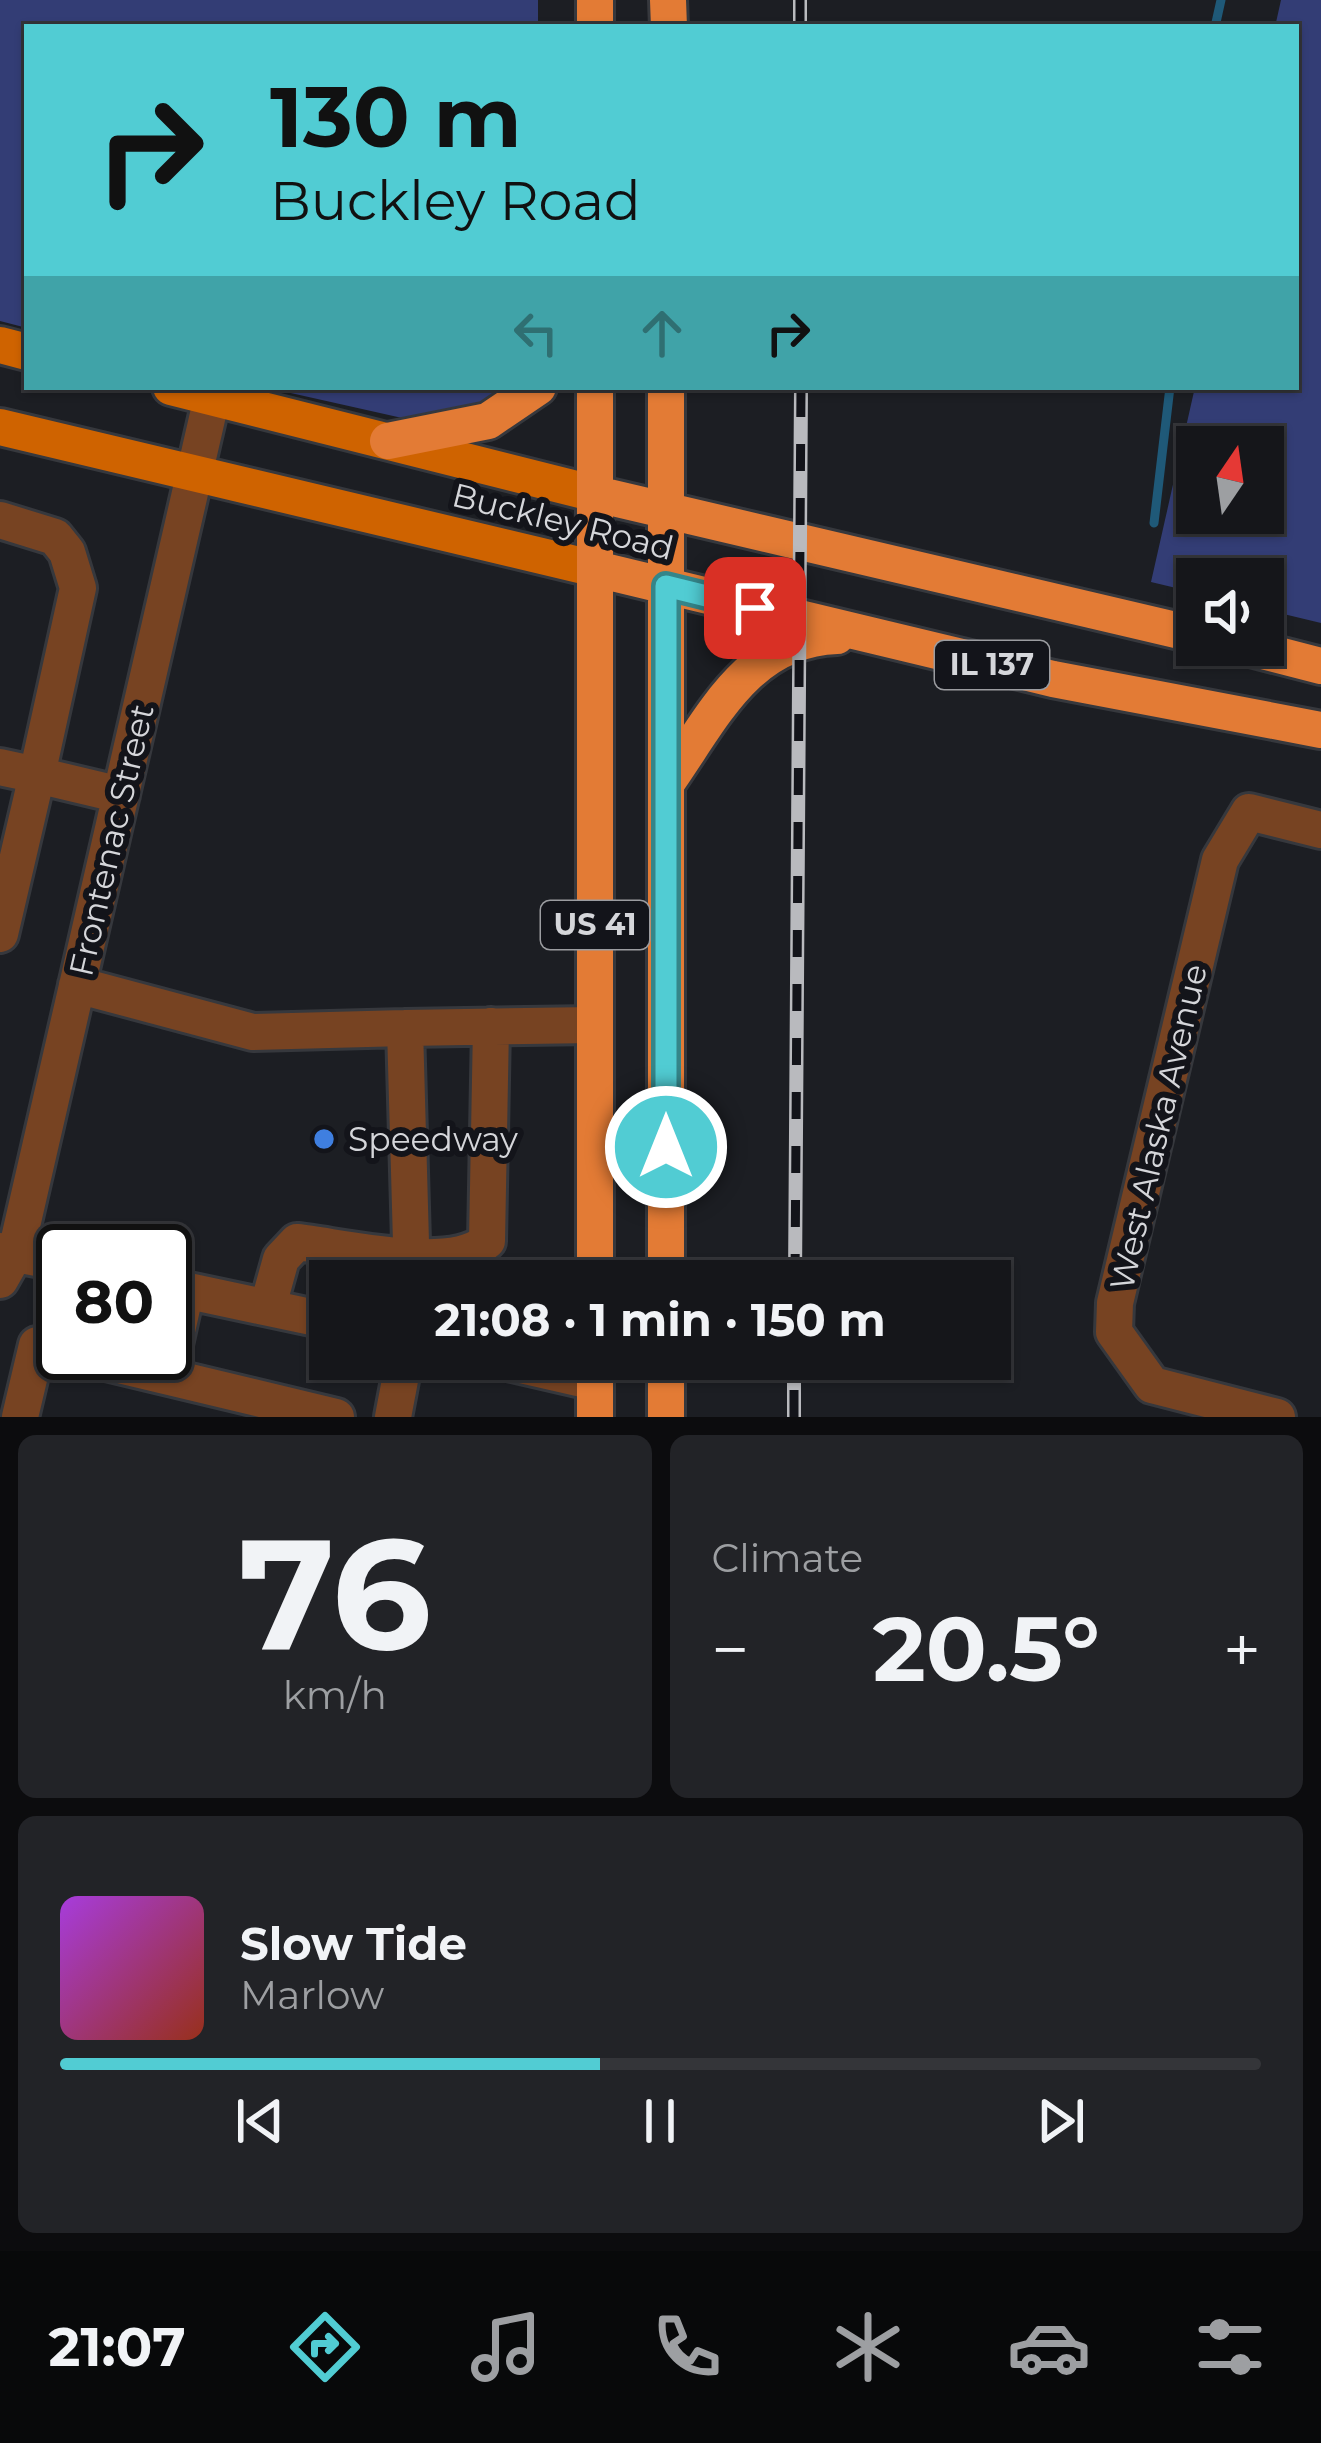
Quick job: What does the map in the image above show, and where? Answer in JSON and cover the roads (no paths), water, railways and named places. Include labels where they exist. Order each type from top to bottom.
[{"type":"highway","points":[[388,441],[488,421],[534,390]]},
{"type":"highway","name":"US 41","points":[[595,390],[595,1260]]},
{"type":"highway","name":"US 41","points":[[666,390],[666,1260]]},
{"type":"highway","name":"Buckley Road","points":[[596,494],[1176,629]]},
{"type":"highway","name":"Buckley Road","points":[[596,569],[859,635],[1321,730]]},
{"type":"highway","points":[[666,784],[726,694],[754,664],[800,640],[859,635]]},
{"type":"highway","points":[[1284,656],[1321,665]]},
{"type":"highway","points":[[666,1380],[666,1417]]},
{"type":"main road","name":"Buckley Road","points":[[183,390],[596,494]]},
{"type":"main road","name":"Buckley Road","points":[[0,427],[596,569]]},
{"type":"street","name":"Frontenac Street","points":[[5,1261],[77,985],[212,397]]},
{"type":"street","points":[[0,520],[55,537],[67,552],[78,588],[0,934]]},
{"type":"street","points":[[0,767],[121,795]]},
{"type":"street","name":"West Alaska Avenue","points":[[1277,1417],[1152,1385],[1114,1332],[1115,1303],[1220,860],[1249,812],[1321,830]]},
{"type":"street","points":[[77,985],[253,1032],[594,1024]]},
{"type":"street","points":[[441,1260],[478,1249],[491,1229],[491,1026]]},
{"type":"street","points":[[404,1028],[411,1260]]},
{"type":"street","points":[[268,1306],[281,1259],[297,1242],[373,1260]]},
{"type":"street","points":[[5,1261],[36,1262]]},
{"type":"street","points":[[192,1291],[309,1316]]},
{"type":"street","points":[[20,1417],[36,1354]]},
{"type":"street","points":[[183,1380],[336,1417]]},
{"type":"street","points":[[394,1417],[400,1380]]},
{"type":"waterway","points":[[1216,24],[1221,0]]},
{"type":"waterway","points":[[1154,523],[1170,390]]},
{"type":"railway","points":[[800,0],[800,24]]},
{"type":"railway","points":[[795,1260],[801,390]]},
{"type":"railway","points":[[794,1380],[794,1417]]},
{"type":"place","name":"Speedway","points":[[324,1139]]}]
